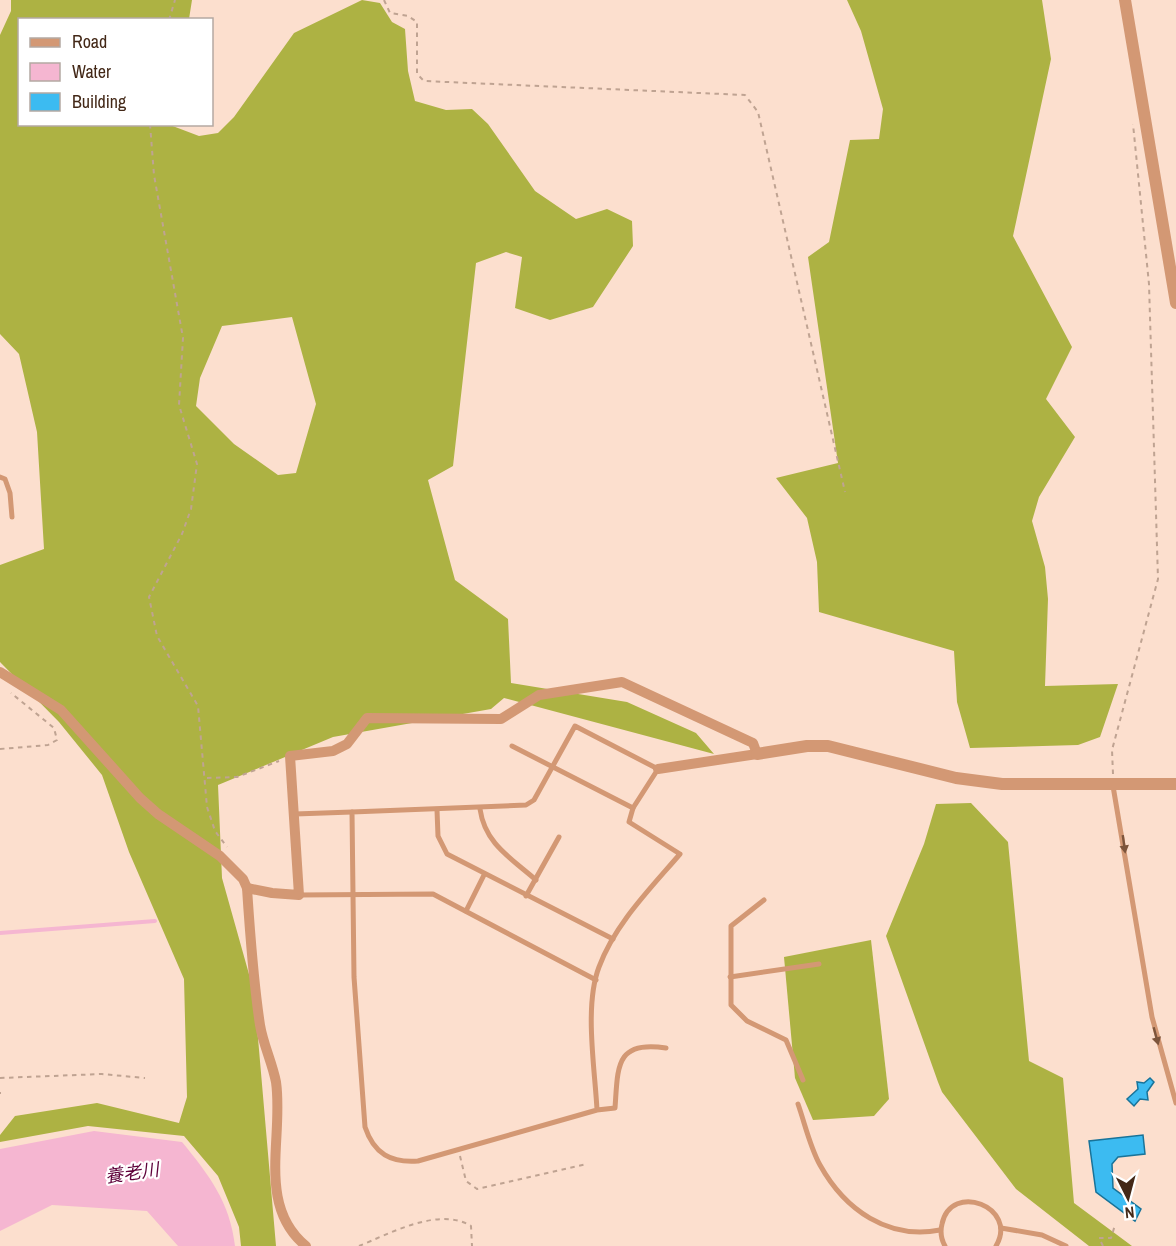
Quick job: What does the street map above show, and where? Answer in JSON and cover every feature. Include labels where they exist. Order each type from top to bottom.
[{"type":"street","points":[[1125,0],[1176,303]]},
{"type":"street","points":[[0,672],[61,710],[140,798],[158,814],[220,856],[243,879],[247,888],[261,1028],[276,1083],[278,1108],[274,1174],[282,1213],[289,1227],[306,1246]]},
{"type":"street","points":[[247,888],[299,895],[290,756],[333,751],[347,744],[368,718],[501,719],[539,695],[622,682],[753,743],[758,754]]},
{"type":"street","points":[[658,769],[807,746],[828,746],[978,781],[1026,786],[1176,784]]},
{"type":"lane","points":[[0,477],[4,479],[10,493],[12,517]]},
{"type":"lane","points":[[295,814],[480,809],[526,805],[534,800],[575,726],[658,769],[629,816],[632,826],[680,854],[621,925],[599,968],[596,980],[593,1029],[597,1110]]},
{"type":"lane","points":[[512,746],[633,808]]},
{"type":"lane","points":[[1113,786],[1152,1017],[1176,1103]]},
{"type":"lane","points":[[480,809],[483,827],[492,841],[536,880]]},
{"type":"lane","points":[[437,810],[438,836],[447,854],[484,875],[613,939]]},
{"type":"lane","points":[[352,812],[354,977],[365,1127],[369,1139],[387,1158],[400,1162],[418,1161],[597,1110],[615,1108],[617,1077],[623,1055],[634,1047],[649,1045],[666,1048]]},
{"type":"lane","points":[[526,896],[560,837]]},
{"type":"lane","points":[[466,911],[484,875]]},
{"type":"lane","points":[[299,895],[433,894],[596,980]]},
{"type":"lane","points":[[764,900],[730,926],[729,977],[733,1008],[747,1021],[786,1040],[803,1080]]},
{"type":"lane","points":[[729,977],[819,964]]},
{"type":"lane","points":[[798,1104],[819,1163],[834,1188],[859,1212],[876,1223],[897,1230],[920,1234],[940,1230]]},
{"type":"lane","points":[[945,1246],[940,1230],[943,1218],[950,1209],[960,1203],[972,1201],[983,1203],[993,1210],[1001,1228],[996,1246]]},
{"type":"lane","points":[[1001,1228],[1042,1234],[1066,1246]]},
{"type":"path","points":[[170,18],[175,0]]},
{"type":"path","points":[[384,0],[390,13],[408,16],[417,22],[417,74],[424,81],[745,95],[758,112],[845,492]]},
{"type":"path","points":[[1113,786],[1112,750],[1158,579],[1149,284],[1132,115],[1143,103]]},
{"type":"path","points":[[150,126],[154,175],[183,338],[179,405],[197,464],[191,509],[182,534],[149,597],[157,636],[198,706],[209,814],[215,831],[229,849]]},
{"type":"path","points":[[0,749],[48,745],[57,740],[57,734],[49,724],[3,687]]},
{"type":"path","points":[[206,778],[237,777],[290,756]]},
{"type":"path","points":[[0,1078],[102,1074],[145,1078]]},
{"type":"path","points":[[459,1150],[465,1181],[477,1189],[587,1164]]},
{"type":"path","points":[[359,1246],[430,1219],[465,1222],[471,1226],[472,1246]]},
{"type":"path","points":[[1103,1246],[1099,1238],[1111,1238],[1115,1225]]},
{"type":"shaded area","points":[[11,0],[192,0],[189,18],[18,18],[18,126],[173,126],[199,136],[218,133],[234,117],[294,33],[362,0],[380,3],[392,22],[405,29],[408,71],[415,101],[446,110],[472,109],[488,124],[535,191],[576,219],[607,209],[632,221],[633,246],[593,307],[550,320],[515,308],[522,257],[506,252],[476,263],[453,466],[428,480],[455,580],[508,619],[511,683],[627,702],[696,733],[714,754],[504,698],[491,709],[333,737],[218,785],[222,878],[254,992],[276,1246],[241,1246],[239,1227],[218,1176],[184,1136],[88,1126],[0,1142],[0,1135],[15,1116],[97,1103],[179,1123],[187,1097],[184,979],[129,852],[102,775],[59,722],[0,662],[0,565],[44,549],[37,432],[19,354],[0,334],[0,35],[11,11]],"holes":[[[292,317],[316,404],[296,473],[278,475],[234,444],[196,406],[200,378],[222,326]]]},
{"type":"shaded area","points":[[847,0],[1042,0],[1051,59],[1013,236],[1072,347],[1046,399],[1075,437],[1039,497],[1032,521],[1045,567],[1048,599],[1045,686],[1118,684],[1100,737],[1078,745],[970,748],[957,702],[954,651],[819,612],[817,562],[807,518],[776,478],[838,463],[808,257],[829,242],[850,140],[879,139],[883,109],[861,31]]},
{"type":"shaded area","points":[[971,803],[1008,842],[1029,1061],[1063,1078],[1074,1203],[1132,1246],[1089,1246],[1016,1189],[942,1092],[938,1082],[886,936],[924,844],[936,804]]},
{"type":"shaded area","points":[[871,940],[889,1099],[874,1116],[813,1120],[795,1078],[784,957]]},
{"type":"water","name":"養老川","points":[[94,1131],[182,1142],[217,1190],[228,1216],[235,1246],[178,1246],[147,1211],[52,1205],[0,1231],[0,1149]]},
{"type":"building","points":[[1150,1078],[1154,1082],[1147,1092],[1148,1100],[1140,1099],[1134,1106],[1127,1099],[1138,1089],[1137,1082],[1144,1083]]},
{"type":"building","points":[[1143,1135],[1145,1154],[1118,1157],[1112,1164],[1113,1188],[1141,1209],[1135,1221],[1096,1192],[1089,1141]]},
{"type":"waterway","points":[[0,933],[155,921]]}]
